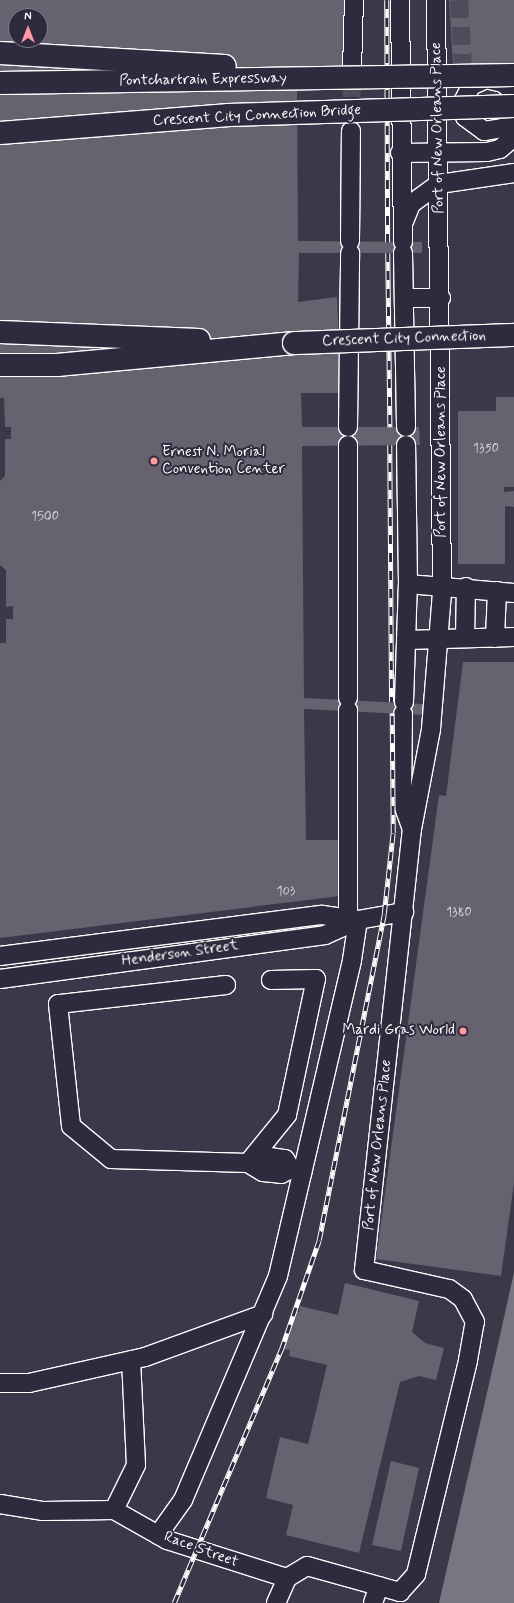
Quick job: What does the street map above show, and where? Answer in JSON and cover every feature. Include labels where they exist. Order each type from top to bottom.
[{"type":"highway","points":[[0,53],[406,77],[514,75]]},
{"type":"highway","name":"Pontchartrain Expressway","points":[[0,83],[406,77]]},
{"type":"highway","name":"Crescent City Connection Bridge","points":[[0,133],[229,115],[514,106]]},
{"type":"highway","points":[[0,332],[294,343]]},
{"type":"highway","name":"Crescent City Connection","points":[[294,343],[514,336]]},
{"type":"highway","points":[[0,365],[57,365],[294,343]]},
{"type":"street","points":[[352,70],[354,0]]},
{"type":"street","name":"Port of New Orleans Place","points":[[400,0],[400,153],[404,298],[408,584],[402,802],[412,829]]},
{"type":"street","name":"Port of New Orleans Place","points":[[379,1586],[400,1592],[416,1574],[475,1322],[463,1299],[449,1290],[364,1270],[412,829],[431,729],[439,639],[442,584],[441,298],[436,0]]},
{"type":"street","points":[[437,99],[463,65]]},
{"type":"street","points":[[514,92],[503,83],[486,79],[472,86],[463,102],[465,117],[484,131],[504,128],[514,115]]},
{"type":"street","points":[[348,427],[351,131]]},
{"type":"street","points":[[400,153],[487,152],[500,149],[514,136]]},
{"type":"street","points":[[402,240],[411,204],[439,184],[514,173]]},
{"type":"street","points":[[404,298],[441,298]]},
{"type":"street","points":[[158,1535],[183,1500],[278,1276],[297,1171],[352,960],[353,920],[348,704],[348,445]]},
{"type":"street","points":[[408,584],[442,584],[505,592],[495,638]]},
{"type":"street","points":[[465,638],[466,587]]},
{"type":"street","points":[[406,640],[514,637]]},
{"type":"street","name":"Henderson Street","points":[[0,956],[322,916],[353,920],[404,912]]},
{"type":"street","name":"Henderson Street","points":[[0,979],[325,935],[353,920]]},
{"type":"street","points":[[233,927],[236,947]]},
{"type":"street","points":[[252,1163],[287,1115],[316,979],[271,980]]},
{"type":"street","points":[[226,985],[58,1004],[71,1126],[111,1160],[252,1163],[263,1156],[285,1159],[297,1171]]},
{"type":"street","points":[[0,1383],[29,1383],[131,1360],[262,1314]]},
{"type":"street","points":[[0,1504],[43,1511],[114,1510],[136,1465],[131,1360]]},
{"type":"street","name":"Race Street","points":[[114,1510],[158,1535],[196,1551],[286,1578]]},
{"type":"street","points":[[276,1603],[286,1578],[307,1566],[379,1586],[373,1603]]},
{"type":"shaded area","points":[[514,1272],[514,1603],[439,1603],[499,1340]]},
{"type":"building","name":"Ernest N. Morial Convention Center","points":[[0,0],[349,0],[344,86],[297,86],[298,241],[422,242],[422,253],[299,253],[298,302],[337,297],[341,393],[301,393],[302,427],[419,427],[420,445],[302,446],[304,698],[424,704],[423,715],[304,709],[306,840],[338,840],[340,896],[0,938],[0,643],[6,643],[6,619],[13,619],[13,606],[6,607],[6,570],[0,565],[0,481],[5,476],[5,439],[11,439],[11,427],[5,427],[4,398],[0,398]]},
{"type":"building","points":[[449,0],[514,0],[514,63],[453,65]]},
{"type":"building","points":[[496,397],[514,397],[514,487],[504,487],[504,492],[514,491],[514,507],[505,506],[505,564],[458,564],[458,411],[496,411]]},
{"type":"building","points":[[463,662],[514,662],[514,1183],[501,1276],[376,1259],[439,795],[446,796]]},
{"type":"building","points":[[345,1283],[419,1301],[412,1332],[425,1343],[444,1348],[436,1380],[419,1376],[400,1382],[359,1553],[286,1535],[293,1505],[266,1498],[280,1437],[308,1444],[327,1365],[289,1356],[290,1350],[283,1349],[292,1311],[299,1312],[300,1306],[338,1315]]},
{"type":"building","points":[[391,1461],[419,1468],[401,1551],[372,1545]]},
{"type":"tunnel","points":[[459,0],[463,65]]},
{"type":"tunnel","points":[[351,124],[352,70]]},
{"type":"railway","points":[[387,0],[388,242]]},
{"type":"railway","points":[[388,253],[390,427]]},
{"type":"railway","points":[[390,445],[392,702]]},
{"type":"railway","points":[[174,1603],[281,1350],[319,1240],[384,914],[393,833],[392,713]]},
{"type":"place","name":"Ernest N. Morial Convention Center","points":[[154,461]]},
{"type":"place","name":"Mardi Gras World","points":[[463,1031]]}]
